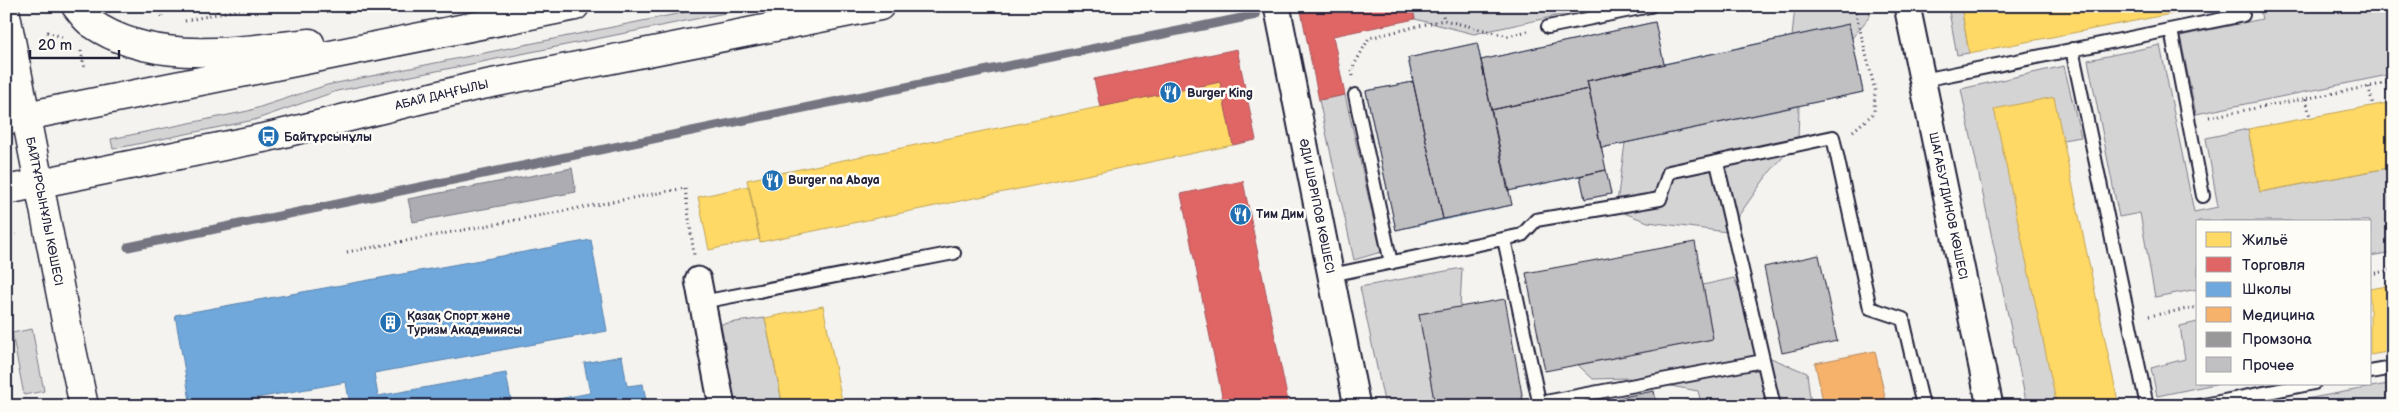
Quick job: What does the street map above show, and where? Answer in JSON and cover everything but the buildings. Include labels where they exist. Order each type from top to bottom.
[{"type":"main road","points":[[76,6],[90,23],[114,35],[151,48],[206,53],[461,29]]},
{"type":"main road","points":[[16,118],[575,6]]},
{"type":"main road","name":"АБАЙ ДАҢҒЫЛЫ","points":[[6,190],[268,137],[472,87],[880,6]]},
{"type":"main road","name":"БАЙТҰРСЫНҰЛЫ КӨШЕСІ","points":[[6,16],[16,118],[40,183],[84,406]]},
{"type":"street","name":"ӘДИ ШӘРІПОВ КӨШЕСІ","points":[[1277,6],[1357,406]]},
{"type":"street","name":"ШАГАБУТДИНОВ КӨШЕСІ","points":[[1907,6],[1990,406]]},
{"type":"street","points":[[700,291],[722,406]]},
{"type":"lane","points":[[1548,26],[1650,6]]},
{"type":"lane","points":[[1923,80],[2243,15],[2242,6]]},
{"type":"lane","points":[[2170,30],[2203,196]]},
{"type":"lane","points":[[2072,49],[2147,406]]},
{"type":"lane","points":[[1355,95],[1391,263]]},
{"type":"lane","points":[[1331,275],[1522,235],[1536,220],[1660,199],[1669,172],[1833,138],[1870,308],[1903,319],[1923,406]]},
{"type":"lane","points":[[1718,163],[1774,406]]},
{"type":"lane","points":[[1504,239],[1540,404],[1763,361]]},
{"type":"lane","points":[[700,291],[954,253]]},
{"type":"lane","points":[[2372,372],[2393,368]]},
{"type":"lane","points":[[2199,406],[2309,384]]},
{"type":"path","points":[[160,6],[164,25]]},
{"type":"path","points":[[216,6],[218,14]]},
{"type":"path","points":[[182,21],[253,6]]},
{"type":"path","points":[[1441,6],[1444,20]]},
{"type":"path","points":[[1833,138],[1853,132],[1874,113],[1875,90],[1854,6]]},
{"type":"path","points":[[1355,95],[1352,69],[1369,38],[1444,20],[1508,36],[1548,26]]},
{"type":"path","points":[[2188,121],[2393,82]]},
{"type":"path","points":[[2369,87],[2373,106]]},
{"type":"path","points":[[2306,99],[2310,117]]},
{"type":"path","points":[[347,252],[685,188],[700,291]]},
{"type":"path","points":[[2372,274],[2393,270]]},
{"type":"path","points":[[2129,320],[2196,307]]},
{"type":"shaded area","points":[[716,6],[760,6],[337,91],[254,120],[113,149],[111,139],[248,111],[327,85]]},
{"type":"shaded area","points":[[1412,6],[1601,6],[1474,34],[1415,19]]},
{"type":"shaded area","points":[[1795,6],[1869,6],[1870,16],[1852,38],[1849,25],[1792,37]]},
{"type":"shaded area","points":[[1948,6],[1961,6],[1969,53],[1957,55]]},
{"type":"shaded area","points":[[2259,6],[2393,6],[2393,74],[2196,114],[2180,36],[2262,19]]},
{"type":"shaded area","points":[[2160,45],[2194,212],[2218,207],[2206,138],[2248,129],[2260,192],[2393,167],[2393,252],[2372,256],[2372,220],[2196,220],[2196,289],[2155,297],[2140,213],[2119,217],[2088,60]]},
{"type":"shaded area","points":[[2064,66],[2081,137],[2063,140],[2057,406],[2027,406],[1961,89]]},
{"type":"shaded area","points":[[1345,95],[1381,252],[1354,260],[1319,100]]},
{"type":"shaded area","points":[[1799,106],[1798,140],[1768,174],[1727,232],[1648,222],[1616,210],[1625,143]]},
{"type":"shaded area","points":[[572,168],[576,192],[413,222],[408,199]]},
{"type":"shaded area","points":[[1462,268],[1460,307],[1419,314],[1435,406],[1385,406],[1360,287]]},
{"type":"shaded area","points":[[1734,278],[1766,356],[1807,373],[1811,406],[1702,406],[1698,391],[1628,378],[1593,379],[1578,365],[1713,339],[1703,285]]},
{"type":"shaded area","points":[[765,318],[783,406],[722,406],[707,326]]},
{"type":"shaded area","points":[[2196,322],[2196,384],[2215,384],[2157,396],[2151,368],[2185,359],[2180,326]]},
{"type":"shaded area","points":[[32,329],[44,391],[24,395],[12,333]]},
{"type":"shaded area","points":[[2393,383],[2393,406],[2268,406]]},
{"type":"waterway","points":[[128,247],[1256,15]]},
{"type":"place","name":"Burger King","points":[[1171,93]]},
{"type":"place","name":"Байтұрсынұлы","points":[[268,137]]},
{"type":"place","name":"Burger na Abaya","points":[[772,180]]},
{"type":"place","name":"Тим Дим","points":[[1240,214]]},
{"type":"place","name":"Қазақ Спорт және Туризм Академиясы","points":[[391,323]]}]
